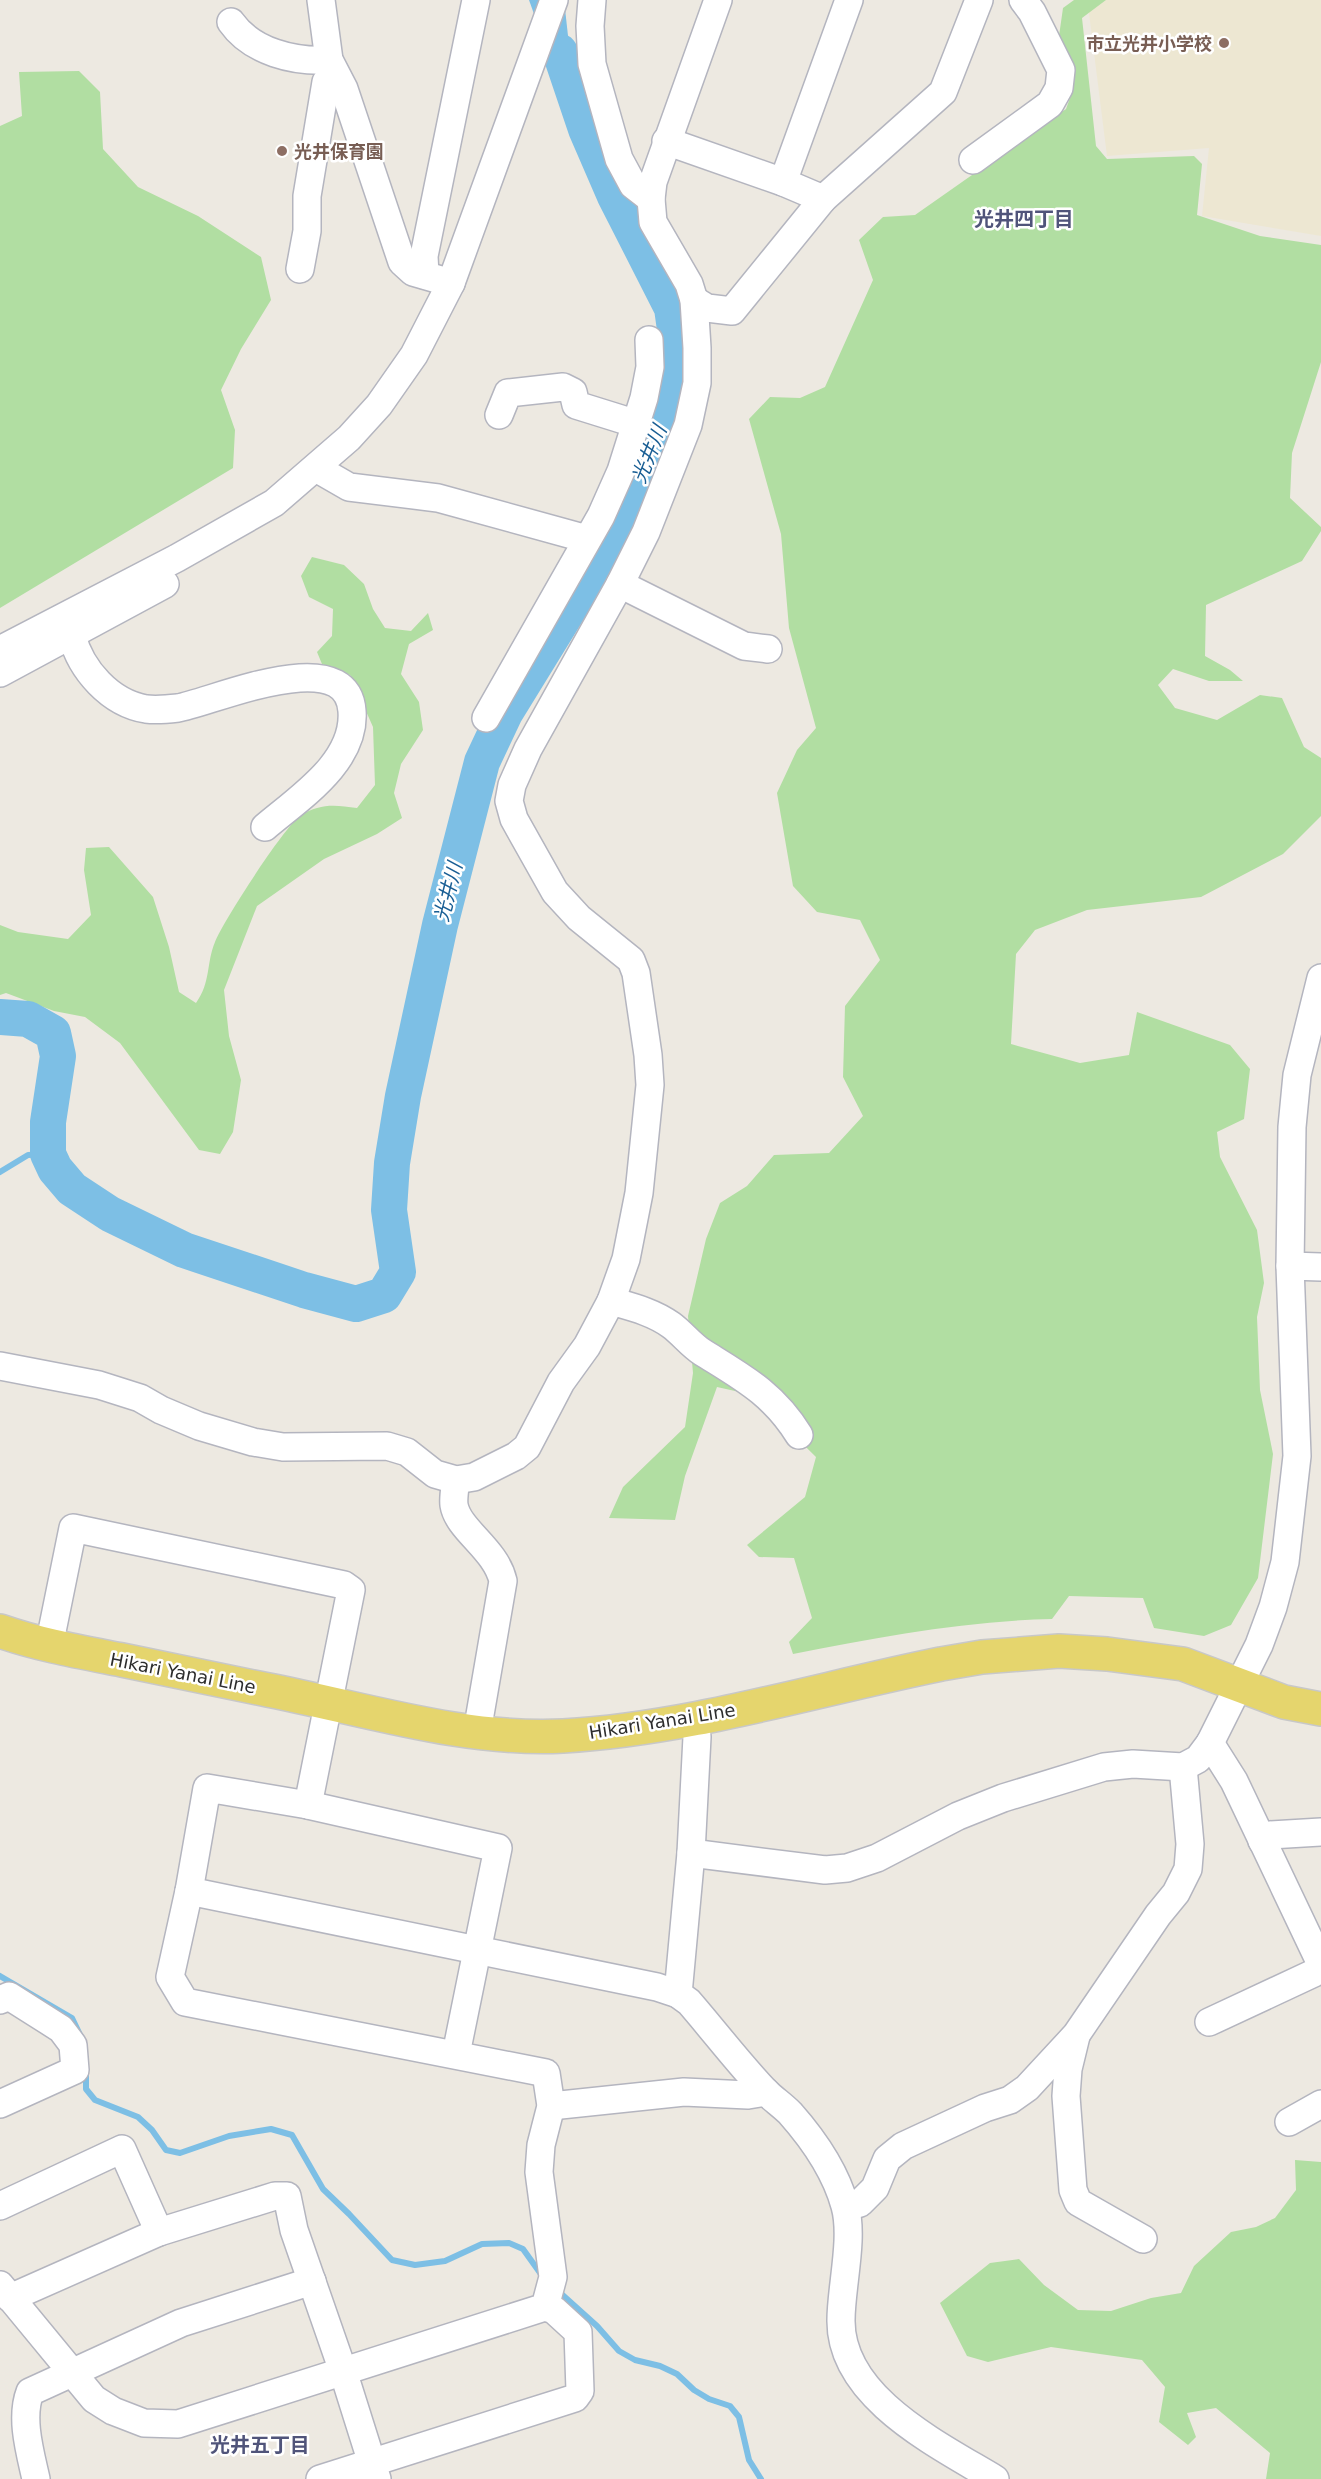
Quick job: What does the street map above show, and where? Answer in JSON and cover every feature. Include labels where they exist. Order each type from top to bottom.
[{"type":"main road","name":"Hikari Yanai Line","points":[[0,1630],[49,1646],[445,1728],[506,1735],[561,1736],[625,1731],[695,1718],[941,1664],[982,1657],[1059,1651],[1107,1654],[1183,1664],[1284,1702],[1321,1709]]},
{"type":"street","points":[[321,0],[332,67],[344,89],[402,262],[413,272],[451,283]]},
{"type":"street","points":[[425,275],[424,256],[476,0]]},
{"type":"street","points":[[0,650],[177,558],[274,503],[349,438],[379,405],[414,355],[451,283],[554,0]]},
{"type":"street","points":[[592,0],[590,26],[592,64],[619,159],[633,185],[651,199]]},
{"type":"street","points":[[0,1366],[99,1385],[140,1398],[161,1410],[199,1426],[253,1442],[283,1447],[387,1446],[407,1452],[435,1474],[456,1480],[474,1478],[516,1456],[527,1447],[561,1382],[587,1346],[611,1301],[626,1258],[639,1193],[650,1085],[636,973],[631,960],[579,918],[555,892],[514,819],[509,801],[512,785],[528,749],[620,584],[646,532],[688,425],[697,383],[698,348],[693,300],[689,284],[654,222],[651,199],[652,182],[718,0]]},
{"type":"street","points":[[783,182],[849,0]]},
{"type":"street","points":[[693,300],[707,308],[732,311],[823,199],[943,92],[979,0]]},
{"type":"street","points":[[973,160],[1050,104],[1059,88],[1061,70],[1034,4]]},
{"type":"street","points":[[231,22],[240,35],[268,52],[332,67]]},
{"type":"street","points":[[300,269],[307,231],[307,196],[326,82],[332,67]]},
{"type":"street","points":[[666,141],[783,182],[823,199]]},
{"type":"street","points":[[486,718],[601,516],[621,471],[637,424],[650,366],[649,340]]},
{"type":"street","points":[[500,415],[508,393],[563,387],[573,392],[576,405],[637,424]]},
{"type":"street","points":[[316,468],[349,487],[438,498],[587,539]]},
{"type":"street","points":[[0,673],[180,576],[177,558]]},
{"type":"street","points":[[620,584],[744,646],[768,649]]},
{"type":"street","points":[[72,636],[75,647],[93,676],[117,699],[146,709],[177,708],[261,683],[302,677],[328,680],[342,689],[352,704],[353,721],[348,738],[337,760],[317,783],[265,827]]},
{"type":"street","points":[[691,1853],[825,1869],[847,1868],[877,1858],[958,1816],[1002,1798],[1104,1767],[1133,1764],[1183,1767],[1198,1760],[1210,1743],[1259,1645],[1273,1607],[1285,1562],[1297,1455],[1290,1266],[1291,1138],[1297,1075],[1321,978]]},
{"type":"street","points":[[1290,1266],[1321,1267]]},
{"type":"street","points":[[611,1301],[654,1314],[701,1351],[744,1377],[770,1399],[791,1422],[799,1435]]},
{"type":"street","points":[[456,1480],[454,1507],[470,1533],[489,1552],[500,1569],[502,1581],[477,1732]]},
{"type":"street","points":[[49,1646],[73,1528],[178,1548],[344,1585],[351,1590],[308,1804]]},
{"type":"street","points":[[678,1994],[683,1960],[691,1853],[697,1737],[695,1718]]},
{"type":"street","points":[[1209,2022],[1314,1973],[1321,1965],[1234,1781],[1210,1743]]},
{"type":"street","points":[[846,2207],[860,2203],[876,2188],[888,2159],[903,2146],[984,2108],[1010,2100],[1027,2088],[1077,2035],[1158,1915],[1176,1893],[1188,1869],[1190,1844],[1183,1767]]},
{"type":"street","points":[[320,2479],[375,2470],[575,2398],[580,2391],[578,2332],[554,2310],[549,2292],[539,2172],[541,2145],[551,2106],[546,2073],[185,2002],[170,1977],[189,1891],[207,1788],[308,1804],[498,1848],[456,2054]]},
{"type":"street","points":[[1262,1841],[1270,1835],[1321,1832]]},
{"type":"street","points":[[189,1891],[657,1987],[678,1994],[689,2002],[766,2092],[789,2112],[816,2146],[846,2207],[847,2235],[841,2321],[846,2356],[864,2385],[901,2419],[994,2479]]},
{"type":"street","points":[[0,2000],[9,1996],[62,2028],[73,2045],[75,2070],[0,2104]]},
{"type":"street","points":[[1077,2035],[1068,2069],[1066,2096],[1073,2190],[1078,2202],[1143,2239]]},
{"type":"street","points":[[551,2106],[684,2092],[748,2095],[766,2092]]},
{"type":"street","points":[[1289,2122],[1321,2104]]},
{"type":"street","points":[[0,2206],[122,2149],[159,2232]]},
{"type":"street","points":[[375,2470],[343,2371],[294,2230],[288,2196],[275,2196],[159,2232],[5,2292],[94,2399],[113,2411],[144,2423],[178,2424],[343,2371],[549,2292]]},
{"type":"street","points":[[36,2479],[30,2454],[25,2405],[30,2392],[181,2323],[312,2281]]},
{"type":"shaded area","points":[[1095,0],[1321,0],[1321,236],[1202,216],[1209,148],[1107,156],[1088,5]]},
{"type":"green space","points":[[1074,0],[1106,0],[1082,18],[1096,146],[1107,159],[1194,156],[1202,164],[1197,215],[1260,236],[1321,245],[1321,362],[1292,453],[1290,498],[1321,527],[1321,531],[1302,561],[1206,605],[1205,656],[1230,670],[1243,681],[1209,681],[1173,669],[1158,685],[1175,708],[1217,720],[1260,695],[1282,698],[1304,747],[1321,758],[1321,816],[1283,854],[1201,897],[1087,910],[1035,930],[1016,954],[1011,1044],[1080,1063],[1129,1055],[1137,1012],[1230,1045],[1250,1069],[1244,1119],[1217,1132],[1220,1157],[1257,1230],[1264,1283],[1257,1317],[1260,1390],[1273,1454],[1258,1578],[1231,1625],[1204,1636],[1154,1628],[1143,1598],[1069,1596],[1052,1619],[954,1626],[793,1654],[789,1642],[812,1618],[794,1558],[759,1557],[747,1545],[805,1497],[816,1457],[753,1395],[717,1387],[685,1476],[675,1520],[609,1518],[623,1487],[685,1427],[693,1373],[688,1316],[706,1239],[720,1203],[747,1186],[774,1155],[829,1153],[863,1116],[843,1077],[845,1006],[880,960],[860,920],[817,912],[793,886],[777,793],[797,750],[816,728],[789,628],[781,534],[749,419],[770,397],[800,398],[825,387],[873,280],[859,240],[883,217],[915,215],[1066,109],[1074,87],[1058,43],[1063,8]]},
{"type":"green space","points":[[79,71],[100,92],[103,149],[138,187],[198,216],[261,257],[271,300],[241,349],[221,390],[235,430],[233,468],[0,608],[0,126],[22,116],[19,72]]},
{"type":"green space","points":[[312,557],[344,565],[364,584],[373,609],[385,628],[411,631],[428,613],[433,630],[409,644],[401,674],[419,702],[423,730],[401,764],[394,793],[402,818],[377,834],[324,859],[257,906],[224,990],[229,1036],[241,1080],[233,1132],[220,1154],[199,1150],[120,1043],[85,1017],[54,1011],[6,993],[0,995],[0,925],[18,932],[68,939],[91,915],[84,870],[86,848],[109,847],[153,897],[169,947],[179,992],[196,1003],[204,988],[212,950],[220,932],[254,876],[292,824],[300,816],[321,807],[357,808],[375,785],[373,727],[350,675],[322,664],[317,652],[332,636],[333,609],[309,597],[301,576]]},
{"type":"green space","points":[[1295,2160],[1321,2162],[1321,2479],[1266,2479],[1270,2453],[1216,2408],[1187,2413],[1196,2437],[1188,2445],[1159,2422],[1165,2387],[1142,2360],[1051,2347],[988,2362],[967,2356],[940,2303],[990,2263],[1019,2259],[1044,2285],[1078,2310],[1111,2311],[1151,2298],[1181,2293],[1194,2266],[1231,2232],[1256,2227],[1275,2218],[1296,2190]]},
{"type":"water","points":[[529,0],[564,0],[575,98],[553,67]]},
{"type":"waterway","name":"光井川","points":[[0,1017],[28,1019],[53,1033],[58,1056],[48,1122],[48,1154],[55,1169],[72,1189],[110,1214],[184,1250],[304,1290],[356,1304],[384,1295],[398,1272],[389,1210],[392,1163],[403,1096],[440,925],[482,762],[505,713],[622,523],[677,385],[678,351],[672,308],[615,196],[586,129],[560,52]]},
{"type":"waterway","points":[[0,1172],[28,1155],[48,1154]]},
{"type":"waterway","points":[[0,1976],[72,2018],[82,2039]]},
{"type":"waterway","points":[[86,2069],[86,2089],[95,2100],[138,2117],[152,2130],[166,2150],[180,2153],[229,2136],[271,2129],[292,2135],[323,2189],[392,2260],[415,2265],[445,2261],[482,2244],[509,2243],[523,2249],[543,2277]]},
{"type":"waterway","points":[[557,2290],[597,2326],[619,2351],[635,2360],[660,2366],[677,2374],[694,2390],[709,2399],[730,2406],[739,2417],[749,2460],[761,2479]]},
{"type":"place","name":"市立光井小学校","points":[[1224,43]]},
{"type":"place","name":"光井保育園","points":[[282,151]]},
{"type":"district","name":"光井四丁目","points":[[1024,219]]},
{"type":"district","name":"光井五丁目","points":[[260,2445]]}]
